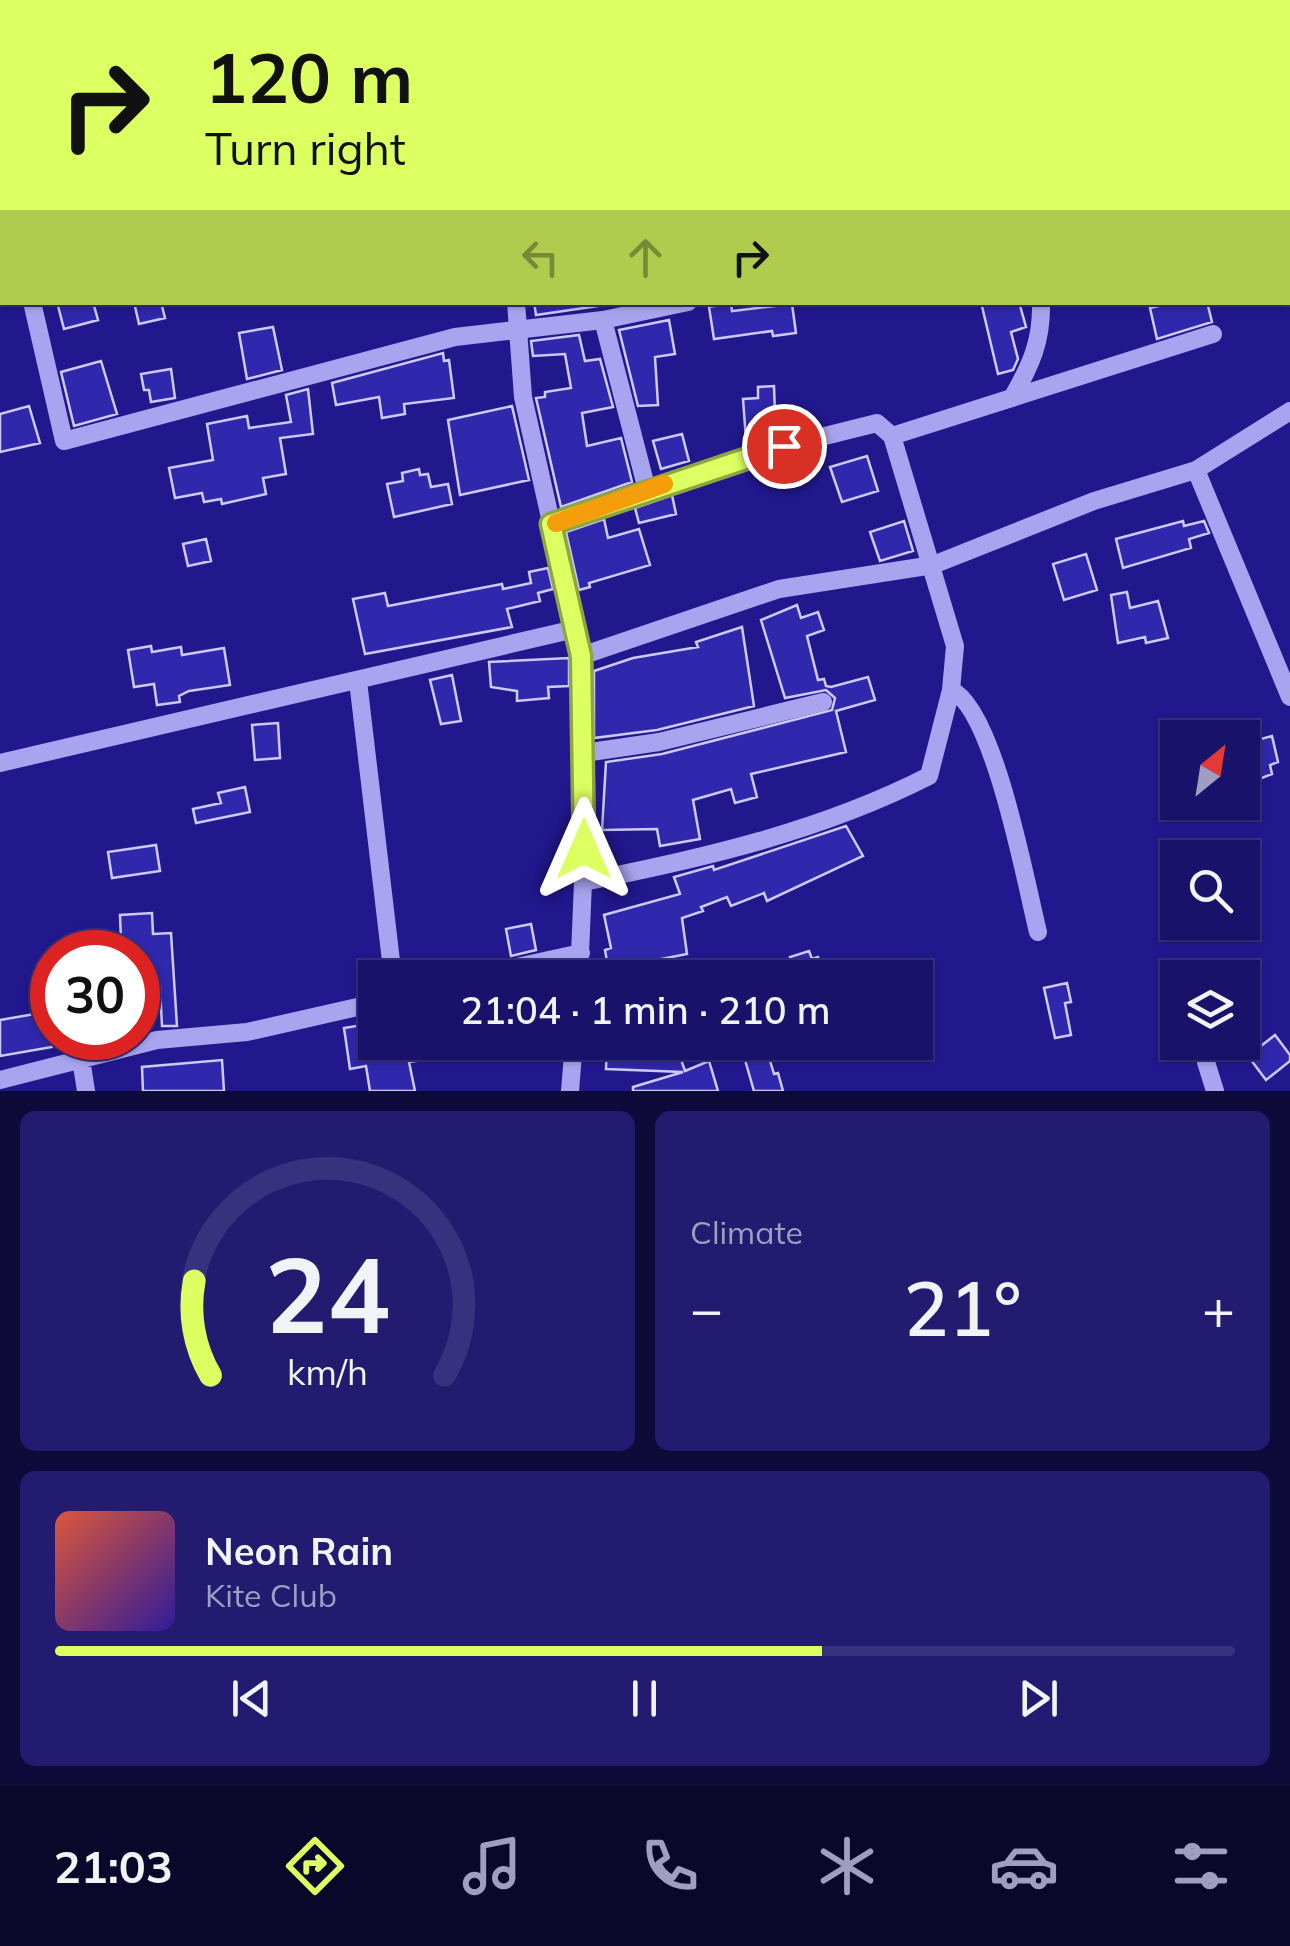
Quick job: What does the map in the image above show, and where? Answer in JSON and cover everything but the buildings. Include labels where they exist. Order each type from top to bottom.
[{"type":"street","points":[[33,305],[64,442],[455,337],[603,320],[674,305]]},
{"type":"street","points":[[516,305],[523,397],[581,656],[581,960]]},
{"type":"street","points":[[1012,398],[1033,362],[1042,332],[1040,305]]},
{"type":"street","points":[[603,320],[647,490]]},
{"type":"street","points":[[892,436],[1212,334]]},
{"type":"street","points":[[581,656],[779,589],[933,565],[1094,501],[1196,470],[1290,412]]},
{"type":"street","points":[[551,524],[749,455],[877,423],[892,436],[955,646],[951,690],[928,776],[884,800],[698,860],[584,882]]},
{"type":"street","points":[[1196,470],[1290,697]]},
{"type":"street","points":[[0,763],[575,629]]},
{"type":"street","points":[[358,681],[391,960]]},
{"type":"street","points":[[951,690],[962,695],[988,739],[1038,932]]},
{"type":"street","points":[[584,752],[659,742],[824,702]]},
{"type":"street","points":[[550,960],[582,953]]},
{"type":"street","points":[[160,1040],[247,1032],[358,1007]]},
{"type":"street","points":[[0,1080],[77,1060]]},
{"type":"street","points":[[81,1060],[86,1091]]},
{"type":"street","points":[[570,1091],[573,1060]]},
{"type":"street","points":[[1206,1062],[1214,1091]]},
{"type":"slow traffic","points":[[556,523],[664,484]]},
{"type":"route","points":[[584,849],[581,656],[551,524],[784,446]]}]
